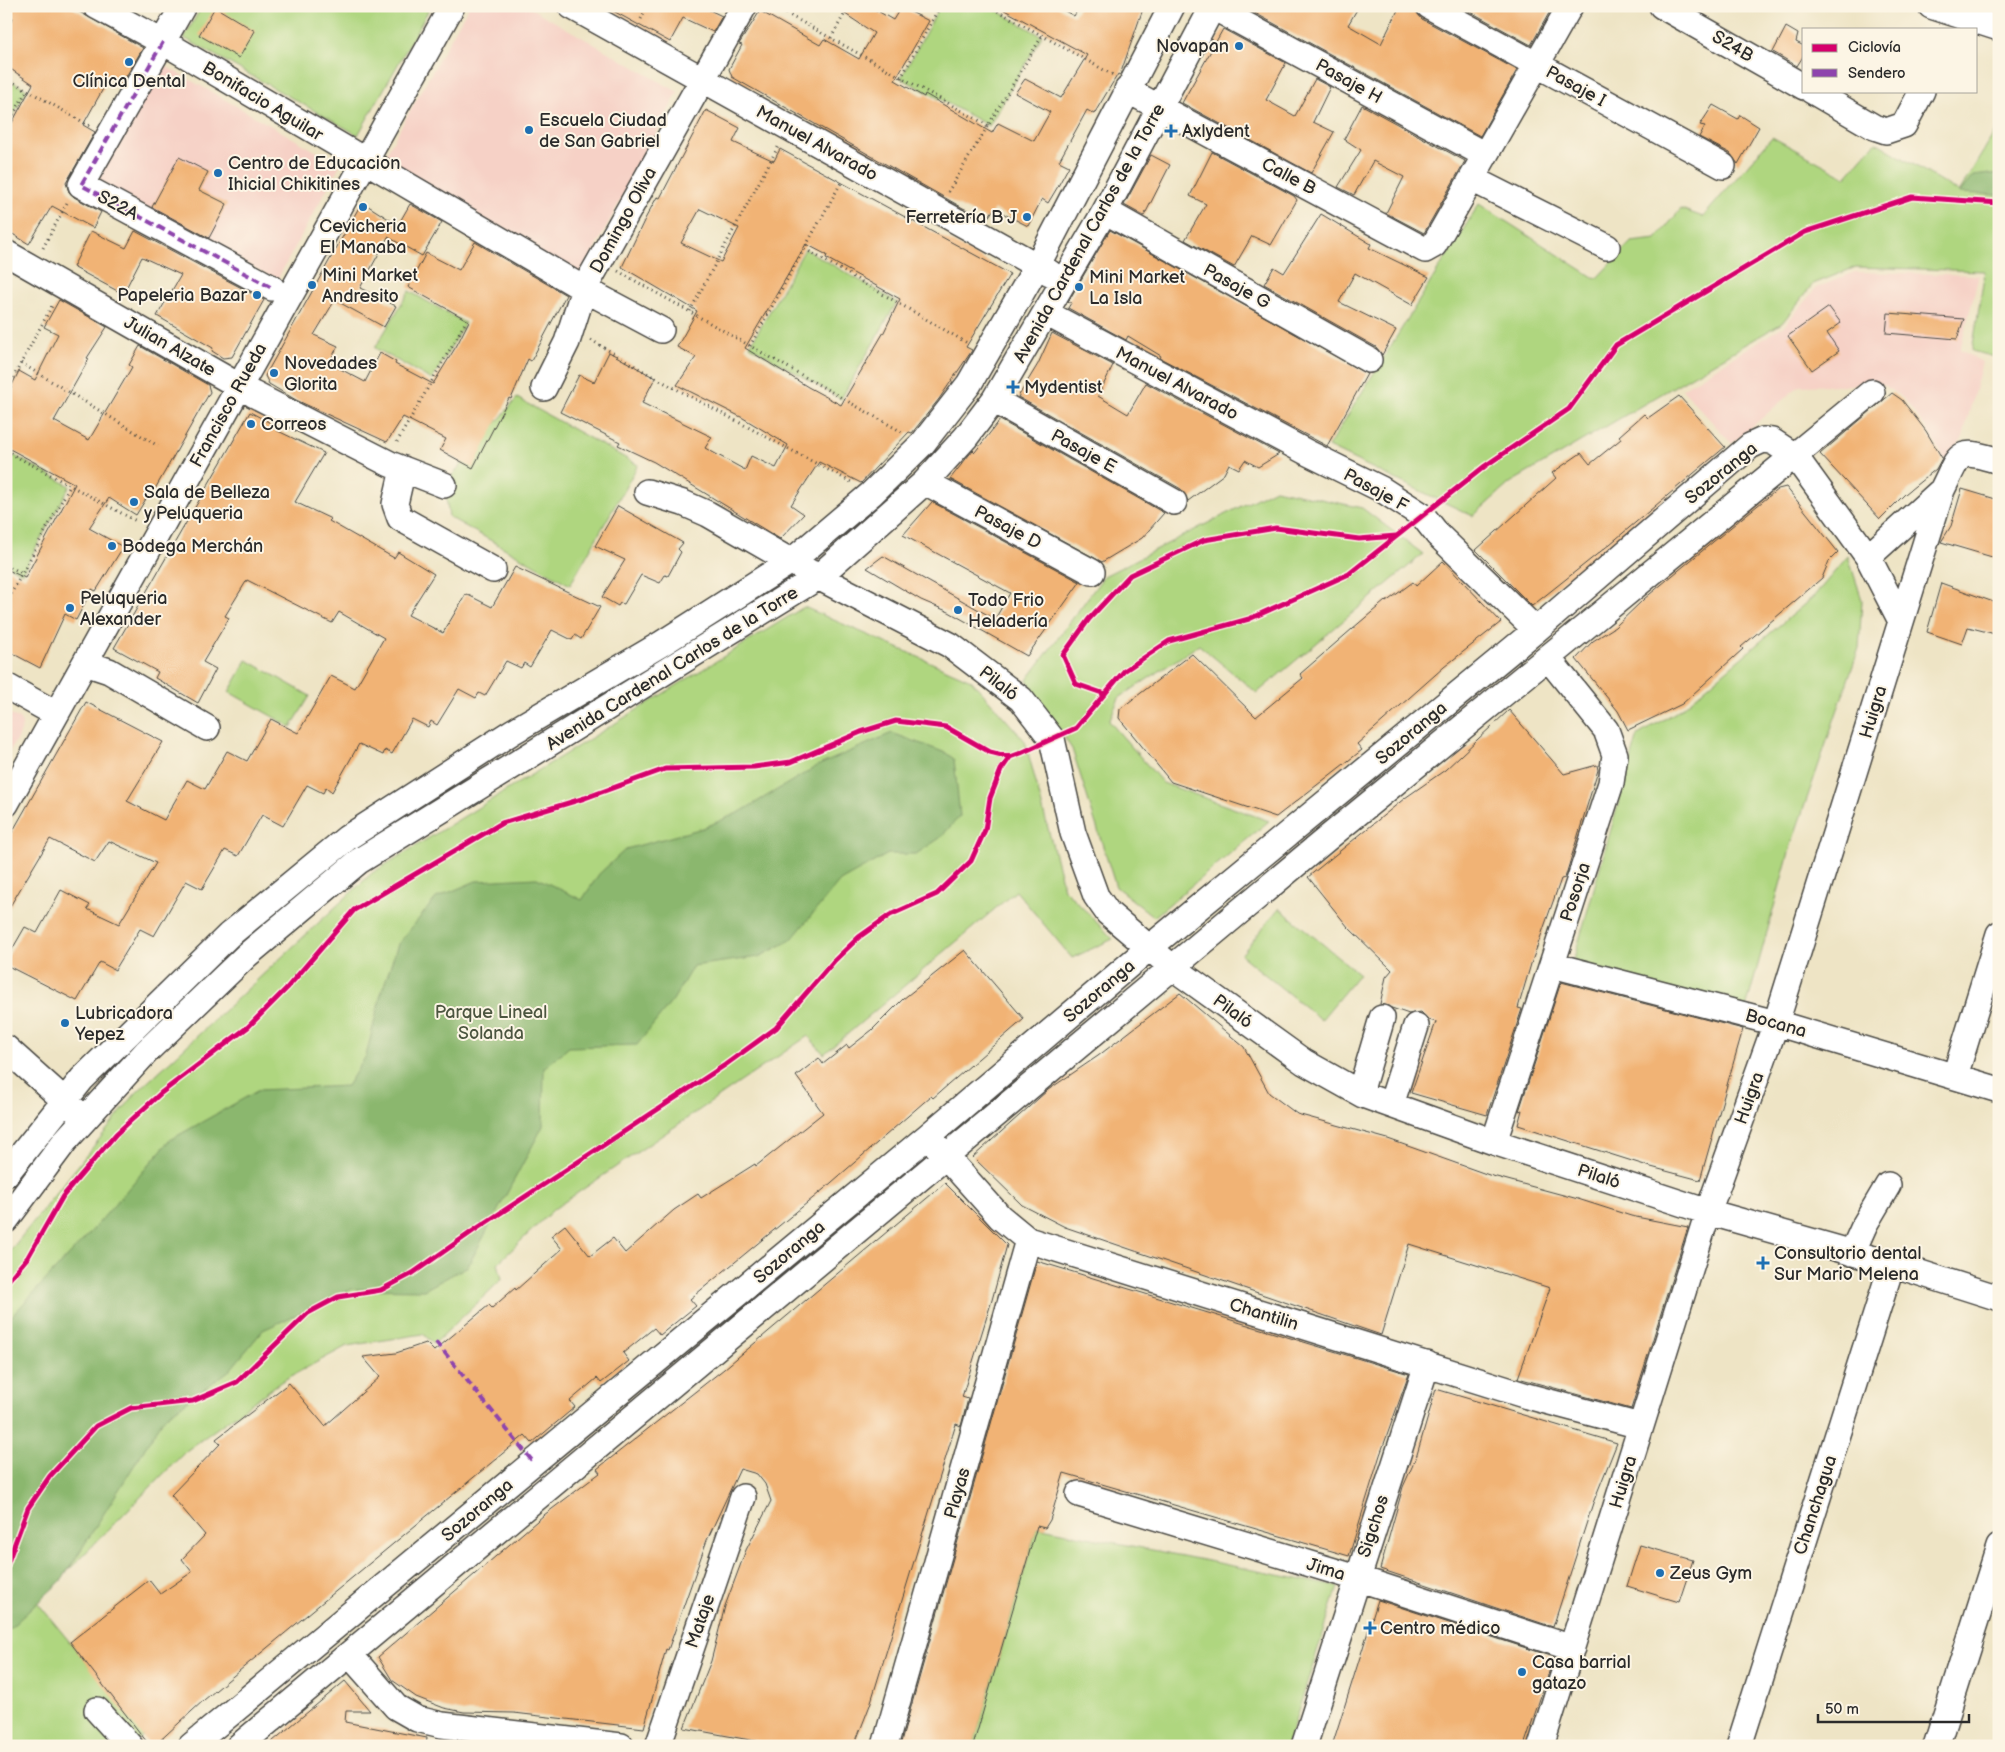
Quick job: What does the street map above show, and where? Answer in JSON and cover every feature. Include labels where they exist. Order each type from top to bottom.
[{"type":"street","name":"Bonifacio Aguilar","points":[[96,6],[163,42],[584,289],[661,330]]},
{"type":"street","points":[[163,42],[183,6]]},
{"type":"street","name":"Francisco Rueda","points":[[6,804],[452,6]]},
{"type":"street","name":"Manuel Alvarado","points":[[571,6],[1063,280]]},
{"type":"street","name":"Domingo Oliva","points":[[544,388],[567,342],[584,289],[744,6]]},
{"type":"street","name":"Avenida Cardenal Carlos de la Torre","points":[[6,1174],[64,1099],[229,935],[347,838],[512,732],[661,644],[793,560],[871,494],[923,443],[970,384],[1037,266],[1121,83],[1172,6]]},
{"type":"street","name":"Pasaje I","points":[[1429,6],[1722,166]]},
{"type":"street","points":[[1570,6],[1472,179],[1606,247]]},
{"type":"street","name":"S24B","points":[[1662,6],[1802,86]]},
{"type":"street","points":[[1931,6],[1959,23],[1999,28]]},
{"type":"street","name":"Avenida Cardenal Carlos de la Torre","points":[[6,1220],[65,1141],[147,1051],[240,962],[359,861],[818,576],[925,482],[966,437],[994,400],[1105,211],[1213,7]]},
{"type":"street","name":"Pasaje H","points":[[1213,7],[1486,155]]},
{"type":"street","name":"S22A","points":[[163,42],[81,185],[272,288]]},
{"type":"street","name":"Calle B","points":[[1121,83],[1160,107],[1425,250],[1434,245],[1472,179]]},
{"type":"street","points":[[1814,92],[1874,126],[1886,130],[1904,124],[1921,92]]},
{"type":"street","name":"Pasaje G","points":[[1105,211],[1369,360]]},
{"type":"street","name":"Julian Alzate","points":[[6,253],[27,276],[239,385],[398,458],[444,485]]},
{"type":"street","name":"Manuel Alvarado","points":[[1046,313],[1308,453]]},
{"type":"street","points":[[1872,392],[1795,456],[1868,557],[1901,621]]},
{"type":"street","name":"Pasaje E","points":[[994,400],[1174,502]]},
{"type":"street","name":"Sozoranga","points":[[191,1746],[928,1136],[1149,948],[1536,630],[1750,446],[1763,440],[1772,441],[1795,456],[1330,836],[239,1746]]},
{"type":"street","name":"Pasaje F","points":[[1308,453],[1381,490],[1423,516],[1438,535],[1536,630]]},
{"type":"street","name":"Huigra","points":[[1541,1746],[1708,1212],[1776,1023],[1942,490],[1958,458],[1964,454],[1971,453],[1999,460]]},
{"type":"street","points":[[398,458],[395,504],[400,518],[493,570]]},
{"type":"street","name":"Pasaje D","points":[[925,482],[1092,572]]},
{"type":"street","points":[[1868,557],[1942,490]]},
{"type":"street","name":"Pilaló","points":[[647,492],[683,503],[708,514],[793,560],[818,576],[950,645],[1021,699],[1052,739],[1073,833],[1096,896],[1108,913],[1172,967],[1304,1062],[1360,1093],[1494,1142],[1708,1212],[1892,1264],[1999,1298]]},
{"type":"street","name":"Posorja","points":[[1494,1142],[1611,783],[1615,755],[1606,730],[1548,658]]},
{"type":"street","points":[[85,663],[109,671],[207,728]]},
{"type":"street","points":[[6,686],[56,714]]},
{"type":"street","points":[[1314,814],[1330,836]]},
{"type":"street","points":[[1955,1076],[1999,934]]},
{"type":"street","name":"Bocana","points":[[1552,965],[1776,1023],[1999,1090]]},
{"type":"street","points":[[1360,1093],[1382,1018]]},
{"type":"street","points":[[1391,1105],[1416,1026]]},
{"type":"street","points":[[6,1048],[84,1119]]},
{"type":"street","name":"Chantilin","points":[[928,1136],[1000,1218],[1028,1240],[1527,1396],[1640,1426]]},
{"type":"street","points":[[1852,1253],[1865,1224],[1888,1184]]},
{"type":"street","name":"Playas","points":[[885,1746],[1028,1240]]},
{"type":"street","name":"Chanchagua","points":[[1738,1746],[1892,1264]]},
{"type":"street","name":"Sigchos","points":[[1304,1746],[1356,1578],[1427,1364]]},
{"type":"street","name":"Jima","points":[[1079,1494],[1356,1578],[1572,1648]]},
{"type":"street","name":"Mataje","points":[[658,1746],[743,1497]]},
{"type":"street","points":[[1936,1746],[1999,1547]]},
{"type":"street","points":[[350,1655],[396,1707],[417,1719],[442,1724],[621,1746]]},
{"type":"street","points":[[97,1710],[130,1746]]},
{"type":"path","points":[[773,6],[989,126]]},
{"type":"path","points":[[831,39],[849,6]]},
{"type":"path","points":[[901,78],[940,6]]},
{"type":"path","points":[[989,6],[1121,83]]},
{"type":"path","points":[[946,196],[1042,36]]},
{"type":"path","points":[[6,78],[96,130]]},
{"type":"path","points":[[6,128],[27,90]]},
{"type":"path","points":[[690,312],[780,145]]},
{"type":"path","points":[[750,346],[844,179]]},
{"type":"path","points":[[805,249],[978,349]]},
{"type":"path","points":[[614,268],[905,434]]},
{"type":"path","points":[[6,392],[53,303]]},
{"type":"path","points":[[398,458],[465,323]]},
{"type":"path","points":[[584,336],[652,376],[853,483]]},
{"type":"path","points":[[21,363],[158,446]]},
{"type":"path","points":[[6,452],[140,523]]},
{"type":"path","points":[[6,603],[70,486]]},
{"type":"path","points":[[6,565],[22,574]]},
{"type":"path","points":[[6,1283],[28,1257],[63,1196],[116,1134],[161,1093],[248,1027],[294,981],[354,910],[502,824],[584,798],[665,769],[754,767],[791,762],[861,732],[896,721],[946,727],[990,752],[1010,757]]},
{"type":"path","points":[[1005,763],[1010,757],[1052,739]]},
{"type":"shaded area","name":"Escuela Ciudad de San Gabriel","points":[[469,6],[527,6],[678,92],[576,284],[378,168]]},
{"type":"shaded area","name":"Centro de Educacion Ihicial Chikitines","points":[[160,63],[340,165],[277,280],[96,182]]},
{"type":"shaded area","points":[[1855,272],[1979,275],[1960,350],[1982,362],[1963,437],[1947,463],[1927,429],[1904,399],[1883,384],[1799,386],[1732,444],[1682,389],[1785,325],[1816,288]]},
{"type":"shaded area","points":[[6,712],[19,719],[22,724],[21,731],[6,758]]},
{"type":"green space","points":[[202,6],[431,6],[358,135],[184,38]]},
{"type":"green space","points":[[940,6],[989,6],[1042,36],[989,126],[901,78]]},
{"type":"green space","points":[[6,78],[27,90],[6,128]]},
{"type":"green space","points":[[1999,125],[1999,358],[1972,351],[1985,271],[1856,267],[1813,284],[1782,323],[1510,483],[1473,516],[1328,447],[1479,204],[1596,279],[1631,242],[1656,239],[1681,209],[1703,217],[1772,137],[1846,177],[1876,142],[1959,192]]},
{"type":"green space","points":[[1999,173],[1999,195],[1959,193],[1973,176]]},
{"type":"green space","points":[[805,249],[897,302],[841,399],[750,346]]},
{"type":"green space","points":[[409,291],[465,323],[432,380],[375,348]]},
{"type":"green space","points":[[517,398],[638,465],[570,585],[449,517],[444,485]]},
{"type":"green space","points":[[6,451],[70,486],[22,573],[6,565]]},
{"type":"green space","points":[[1275,489],[1362,508],[1423,554],[1257,693],[1199,645],[1119,698],[1109,721],[1163,783],[1269,821],[1154,917],[1116,887],[1072,749],[1027,680],[1104,576]]},
{"type":"green space","points":[[1848,556],[1862,600],[1859,648],[1791,845],[1745,1012],[1572,965],[1638,735],[1681,709],[1814,596]]},
{"type":"green space","name":"Parque Lineal Solanda","points":[[804,607],[971,680],[1025,741],[1064,889],[1113,939],[1072,958],[1016,891],[824,1054],[808,1036],[554,1209],[498,1263],[502,1279],[434,1344],[423,1334],[347,1346],[282,1381],[186,1451],[37,1602],[145,1734],[132,1746],[6,1746],[6,1256],[136,1093],[372,873]]},
{"type":"green space","points":[[247,660],[310,696],[291,727],[229,692]]},
{"type":"green space","points":[[892,733],[946,753],[954,759],[960,816],[940,838],[916,854],[888,854],[840,881],[791,940],[759,957],[693,966],[673,1000],[637,1045],[569,1047],[544,1068],[543,1126],[468,1266],[424,1290],[352,1289],[263,1330],[230,1370],[164,1418],[62,1580],[6,1632],[6,1322],[90,1233],[170,1140],[259,1090],[347,1086],[366,1056],[381,994],[398,944],[436,898],[476,881],[537,878],[582,900],[599,874],[626,849],[703,828],[740,812],[817,766]]},
{"type":"green space","points":[[1279,908],[1359,974],[1321,1020],[1241,955]]},
{"type":"green space","points":[[1037,1527],[1338,1587],[1287,1746],[973,1746]]},
{"type":"building","points":[[6,6],[69,6],[143,48],[121,85],[109,78],[83,125],[95,132],[66,183],[69,192],[74,197],[101,212],[93,228],[52,206],[29,244],[6,230],[6,134],[33,84],[6,66],[6,31],[13,18],[6,14]]},
{"type":"building","points":[[604,6],[701,6],[722,16],[713,32],[683,18],[670,42]]},
{"type":"building","points":[[833,6],[869,6],[893,20],[901,7],[929,21],[895,80],[924,97],[925,94],[992,133],[998,123],[1034,141],[1050,112],[1015,93],[1025,79],[1061,98],[1087,55],[997,6],[1056,6],[1074,16],[1080,6],[1144,6],[1120,75],[1118,74],[1094,114],[1087,110],[1059,161],[1069,166],[1048,203],[1042,199],[1028,226],[994,209],[987,219],[963,208],[732,77],[729,69],[742,45],[739,44],[760,11],[820,45],[824,39],[859,59],[874,33]]},
{"type":"building","points":[[1242,6],[1359,6],[1348,25],[1381,44],[1400,6],[1415,6],[1417,13],[1422,19],[1517,70],[1480,136]]},
{"type":"building","points":[[1460,6],[1553,6],[1531,45]]},
{"type":"building","points":[[215,7],[255,31],[239,58],[199,35]]},
{"type":"building","points":[[1786,27],[1798,34],[1796,42],[1802,45],[1802,58],[1797,66],[1773,52]]},
{"type":"building","points":[[1223,29],[1286,63],[1266,100],[1295,116],[1315,79],[1330,87],[1313,122],[1334,132],[1311,173],[1182,103]]},
{"type":"building","points":[[1362,105],[1465,161],[1424,233],[1386,213],[1404,177],[1373,161],[1354,195],[1338,187],[1361,150],[1344,139]]},
{"type":"building","points":[[1713,105],[1738,119],[1740,115],[1759,127],[1738,164],[1730,153],[1699,137],[1705,126],[1700,125]]},
{"type":"building","points":[[706,110],[740,128],[733,142],[774,161],[780,149],[1010,274],[966,347],[972,350],[971,352],[939,399],[912,433],[909,432],[861,483],[819,462],[791,505],[804,514],[780,539],[654,462],[618,445],[620,442],[560,412],[579,375],[594,382],[609,352],[655,378],[642,403],[712,437],[705,448],[745,470],[751,456],[776,468],[788,445],[743,418],[677,385],[696,357],[677,347],[697,311],[622,267],[657,197],[660,198]],"holes":[[[700,209],[739,228],[721,262],[681,243]],[[806,244],[827,255],[826,258],[900,299],[884,332],[841,405],[745,348]]]},
{"type":"building","points":[[1212,152],[1294,196],[1297,200],[1271,245],[1252,236],[1234,267],[1185,240],[1206,204],[1190,196]]},
{"type":"building","points":[[1151,155],[1170,165],[1144,216],[1124,205]]},
{"type":"building","points":[[179,157],[208,172],[199,190],[227,204],[209,238],[152,207]]},
{"type":"building","points":[[362,202],[398,225],[410,204],[442,222],[422,256],[388,237],[360,288],[396,306],[384,327],[335,300],[314,335],[338,346],[329,363],[365,382],[380,353],[396,362],[395,364],[433,384],[469,321],[408,287],[426,253],[459,270],[475,242],[566,295],[531,361],[528,359],[511,399],[509,398],[473,468],[440,450],[446,439],[403,417],[387,442],[296,400],[269,384],[265,376]]},
{"type":"building","points":[[1321,214],[1371,244],[1369,248],[1429,277],[1412,305],[1355,273],[1339,302],[1396,330],[1382,355],[1376,347],[1264,284],[1274,267],[1284,273]]},
{"type":"building","points":[[1110,230],[1367,374],[1327,446],[1160,358],[1161,356],[1128,336],[1126,340],[1068,308],[1071,303],[1068,302]]},
{"type":"building","points":[[91,231],[126,248],[135,231],[264,300],[232,357],[223,358],[212,351],[213,348],[157,316],[181,275],[142,257],[123,294],[73,267]]},
{"type":"building","points":[[59,300],[107,327],[87,358],[89,359],[54,421],[89,440],[132,367],[129,365],[140,346],[208,385],[210,392],[151,496],[149,494],[136,515],[109,498],[89,528],[123,547],[96,591],[92,589],[76,620],[65,614],[40,668],[6,650],[6,569],[25,578],[75,484],[6,447],[6,397],[19,371],[35,380],[58,334],[44,327]]},
{"type":"building","points":[[1829,307],[1841,323],[1827,333],[1839,351],[1812,370],[1788,336]]},
{"type":"building","points":[[1888,313],[1964,319],[1957,339],[1886,333]]},
{"type":"building","points":[[1052,333],[1113,365],[1098,396],[1128,414],[1146,383],[1279,454],[1258,467],[1245,460],[1239,469],[1229,464],[1224,474],[1188,501],[1181,489],[1018,397],[1038,364]]},
{"type":"building","points":[[1892,393],[1902,400],[1926,431],[1942,458],[1936,469],[1905,494],[1880,519],[1820,454]]},
{"type":"building","points":[[1679,396],[1725,447],[1610,544],[1532,606],[1476,550],[1556,478],[1552,473],[1581,453],[1590,464],[1621,439],[1619,436],[1644,414],[1648,418]]},
{"type":"building","points":[[250,412],[278,427],[276,430],[324,453],[295,502],[331,519],[329,521],[394,558],[398,552],[434,574],[408,615],[443,633],[466,594],[492,607],[515,567],[600,607],[581,639],[575,635],[572,640],[552,630],[530,667],[524,663],[521,668],[506,661],[485,696],[479,693],[476,698],[459,689],[437,725],[431,721],[428,727],[412,719],[392,754],[385,750],[383,755],[359,744],[332,792],[326,787],[323,793],[307,785],[283,826],[262,815],[238,856],[225,850],[202,889],[186,881],[154,936],[140,929],[115,970],[100,962],[77,1001],[6,965],[6,960],[25,927],[37,933],[61,890],[90,905],[87,909],[119,924],[156,863],[109,841],[95,862],[50,839],[6,913],[6,843],[86,702],[163,742],[127,801],[164,820],[187,780],[205,789],[227,751],[247,761],[271,719],[298,733],[331,676],[355,688],[384,638],[339,612],[332,623],[247,580],[225,616],[229,618],[203,662],[216,669],[198,703],[155,678],[158,672],[114,648]]},
{"type":"building","points":[[1000,420],[1164,513],[1142,538],[1102,562],[950,479],[973,450],[975,452]]},
{"type":"building","points":[[1786,487],[1838,552],[1829,561],[1822,578],[1741,647],[1743,649],[1682,704],[1628,730],[1618,711],[1576,659],[1593,641],[1615,627],[1644,599],[1742,518],[1778,489]]},
{"type":"building","points":[[1962,489],[1999,500],[1999,559],[1941,542],[1951,526]]},
{"type":"building","points":[[932,502],[1080,582],[1027,656],[949,612],[921,600],[867,568],[883,556],[995,619],[1010,593],[903,535]]},
{"type":"building","points":[[618,506],[683,543],[678,549],[681,552],[668,576],[665,575],[660,583],[641,575],[624,604],[620,603],[618,606],[602,597],[625,560],[595,546]]},
{"type":"building","points":[[1443,561],[1501,622],[1444,667],[1357,744],[1362,750],[1276,817],[1171,782],[1119,718],[1120,709],[1192,654],[1256,717],[1303,678],[1300,674],[1385,601],[1413,582],[1416,586]]},
{"type":"building","points":[[1941,583],[1999,604],[1999,635],[1968,627],[1962,644],[1927,632]]},
{"type":"building","points":[[1509,710],[1564,774],[1597,765],[1598,770],[1565,878],[1561,879],[1531,964],[1518,1008],[1522,1009],[1487,1115],[1411,1093],[1436,1022],[1429,1020],[1421,1012],[1409,1014],[1380,1004],[1386,977],[1392,970],[1348,927],[1308,877],[1405,798],[1445,770]]},
{"type":"building","points":[[965,950],[1024,1019],[933,1098],[931,1096],[824,1189],[690,1299],[696,1306],[660,1335],[654,1328],[623,1353],[629,1361],[601,1383],[597,1378],[570,1401],[575,1407],[532,1443],[525,1435],[204,1700],[154,1746],[150,1746],[70,1642],[149,1580],[160,1594],[192,1572],[182,1559],[205,1535],[171,1495],[220,1444],[216,1439],[289,1383],[325,1426],[380,1377],[363,1357],[396,1353],[426,1343],[434,1351],[489,1305],[492,1308],[515,1288],[516,1290],[562,1249],[551,1236],[565,1225],[590,1256],[613,1238],[625,1253],[674,1210],[698,1194],[701,1198],[755,1164],[756,1166],[823,1113],[796,1076],[819,1058],[823,1064],[847,1045],[849,1048],[872,1030],[903,999]]},
{"type":"building","points":[[1561,982],[1743,1029],[1700,1180],[1651,1167],[1518,1125],[1522,1110],[1519,1111]]},
{"type":"building","points":[[1180,993],[1244,1047],[1269,1093],[1297,1114],[1388,1139],[1489,1175],[1578,1199],[1631,1216],[1688,1227],[1631,1409],[1518,1378],[1550,1288],[1409,1244],[1381,1335],[1065,1227],[1022,1205],[973,1157],[1048,1090],[1098,1056]]},
{"type":"building","points":[[945,1183],[1007,1245],[962,1397],[968,1399],[961,1426],[956,1424],[870,1705],[854,1746],[783,1746],[684,1728],[711,1661],[725,1606],[746,1550],[771,1501],[765,1484],[757,1474],[740,1469],[707,1540],[668,1650],[666,1649],[644,1728],[514,1713],[464,1712],[444,1708],[416,1697],[392,1680],[378,1657],[544,1515],[600,1473],[597,1469],[724,1369]]},
{"type":"building","points":[[1037,1261],[1409,1374],[1380,1455],[1349,1556],[1064,1473],[1050,1520],[1045,1528],[1037,1526],[973,1746],[900,1746]]},
{"type":"building","points":[[1436,1389],[1617,1443],[1593,1503],[1553,1627],[1380,1569],[1403,1487],[1416,1458]]},
{"type":"building","name":"Zeus Gym","points":[[1640,1545],[1693,1560],[1679,1602],[1627,1586]]},
{"type":"building","points":[[1378,1600],[1554,1657],[1524,1746],[1332,1746]]},
{"type":"building","points":[[345,1681],[370,1711],[346,1711],[345,1722],[427,1738],[426,1746],[267,1746]]},
{"type":"marked path","points":[[163,42],[81,185],[272,288]]},
{"type":"marked path","points":[[436,1342],[534,1463]]},
{"type":"cycle path","points":[[6,1283],[28,1257],[63,1196],[116,1134],[161,1093],[248,1027],[287,988],[354,910],[502,823],[585,798],[665,769],[754,767],[791,762],[861,732],[896,721],[946,727],[990,752],[1010,757],[1021,753],[1076,728],[1124,671],[1169,641],[1249,619],[1349,574],[1485,466],[1569,409],[1616,345],[1805,232],[1912,197],[1999,203]]},
{"type":"cycle path","points":[[1105,694],[1076,684],[1063,655],[1089,619],[1130,575],[1204,540],[1276,528],[1359,539],[1396,536]]},
{"type":"cycle path","points":[[6,1567],[28,1508],[50,1476],[96,1426],[131,1408],[193,1401],[237,1382],[308,1313],[338,1297],[381,1290],[413,1273],[473,1231],[725,1065],[776,1028],[834,961],[859,937],[890,915],[937,894],[971,861],[985,830],[990,798],[1001,770],[1010,757]]},
{"type":"place","name":"Novapan","points":[[1239,46]]},
{"type":"place","name":"Clínica Dental","points":[[129,62]]},
{"type":"place","name":"Escuela Ciudad de San Gabriel","points":[[529,130]]},
{"type":"place","name":"Axlydent","points":[[1171,131]]},
{"type":"place","name":"Centro de Educacion Ihicial Chikitines","points":[[218,173]]},
{"type":"place","name":"Cevicheria El Manaba","points":[[363,207]]},
{"type":"place","name":"Ferretería B J","points":[[1027,217]]},
{"type":"place","name":"Mini Market Andresito","points":[[312,285]]},
{"type":"place","name":"Mini Market La Isla","points":[[1079,287]]},
{"type":"place","name":"Papeleria Bazar","points":[[257,295]]},
{"type":"place","name":"Novedades Glorita","points":[[274,373]]},
{"type":"place","name":"Mydentist","points":[[1013,387]]},
{"type":"place","name":"Correos","points":[[251,424]]},
{"type":"place","name":"Sala de Belleza y Peluqueria","points":[[134,502]]},
{"type":"place","name":"Bodega Merchán","points":[[112,546]]},
{"type":"place","name":"Peluqueria Alexander","points":[[70,608]]},
{"type":"place","name":"Todo Frio Heladería","points":[[958,610]]},
{"type":"place","name":"Lubricadora Yepez","points":[[65,1023]]},
{"type":"place","name":"Consultorio dental Sur Mario Melena","points":[[1763,1263]]},
{"type":"place","name":"Zeus Gym","points":[[1660,1573]]},
{"type":"place","name":"Centro médico","points":[[1370,1628]]},
{"type":"place","name":"Casa barrial gatazo","points":[[1522,1672]]}]
